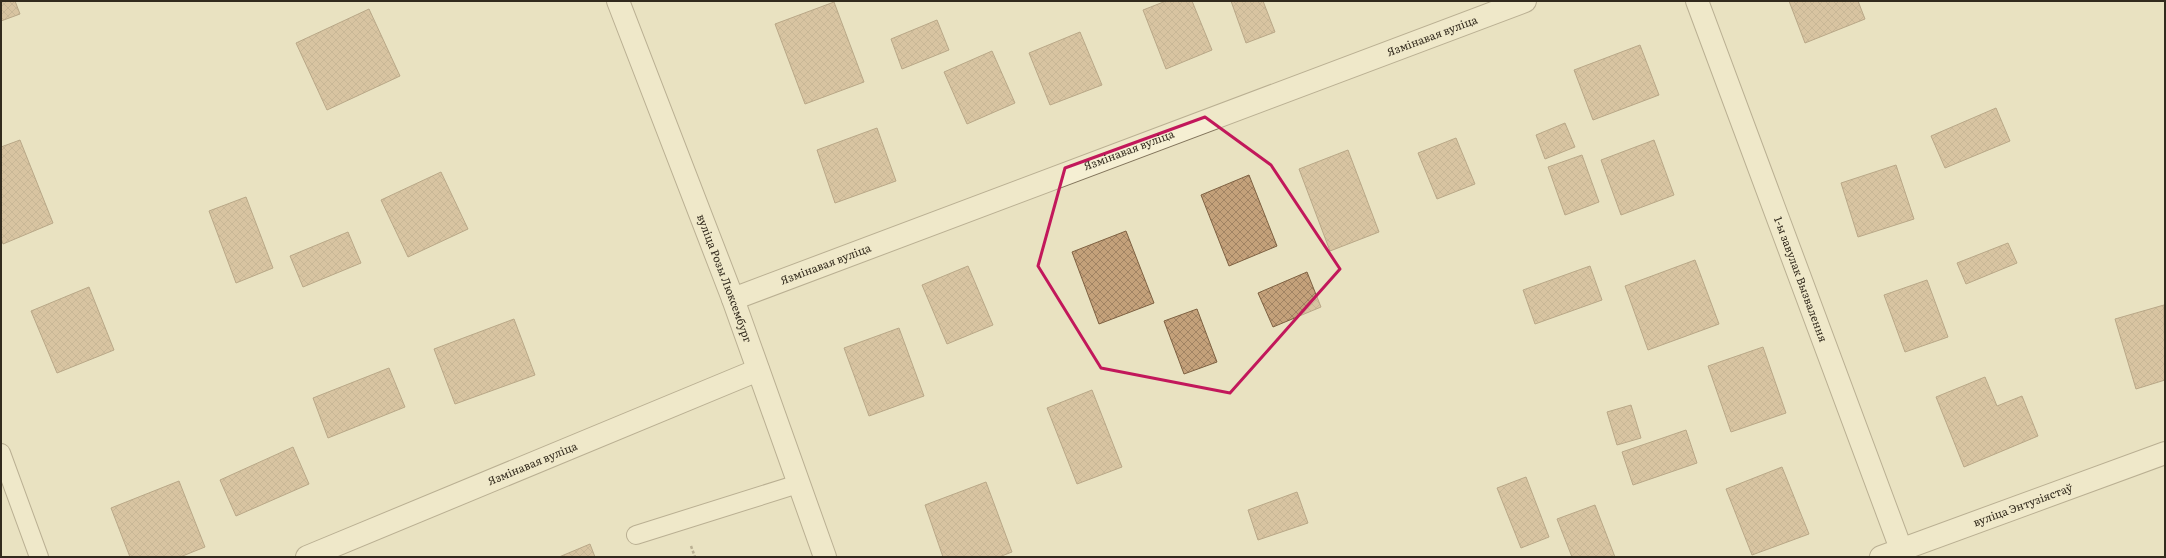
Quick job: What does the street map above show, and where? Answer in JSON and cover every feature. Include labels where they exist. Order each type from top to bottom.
[{"type":"street","name":"вуліца Розы Люксембург","points":[[618,1],[733,298],[825,557]]},
{"type":"street","name":"Язмінавая вуліца","points":[[733,298],[1525,1]]},
{"type":"street","name":"1-ы завулак Вызвалення","points":[[1697,1],[1895,554]]},
{"type":"street","name":"Язмінавая вуліца","points":[[307,557],[758,370]]},
{"type":"street","name":"вуліца Энтузіястаў","points":[[1895,554],[2165,453]]},
{"type":"lane","points":[[1,453],[39,557]]},
{"type":"lane","points":[[636,536],[798,484]]},
{"type":"highlighted area","points":[[1205,117],[1271,165],[1340,269],[1230,393],[1101,368],[1038,266],[1065,168]]},
{"type":"building","points":[[1,1],[15,1],[20,14],[1,21]]},
{"type":"building","points":[[1166,1],[1192,1],[1212,50],[1166,69],[1143,10]]},
{"type":"building","points":[[1231,1],[1263,1],[1275,32],[1246,43]]},
{"type":"building","points":[[1789,1],[1858,1],[1865,19],[1805,43]]},
{"type":"building","points":[[834,2],[864,82],[805,104],[775,24]]},
{"type":"building","points":[[369,9],[400,76],[327,110],[296,43]]},
{"type":"building","points":[[937,20],[949,50],[902,69],[891,39]]},
{"type":"building","points":[[1080,32],[1102,85],[1050,105],[1029,53]]},
{"type":"building","points":[[1640,45],[1659,95],[1593,120],[1574,70]]},
{"type":"building","points":[[992,51],[1015,103],[967,124],[944,72]]},
{"type":"building","points":[[1996,108],[2010,141],[1945,168],[1931,136]]},
{"type":"building","points":[[1565,123],[1575,147],[1545,159],[1536,135]]},
{"type":"building","points":[[877,128],[896,181],[835,203],[817,150]]},
{"type":"building","points":[[1456,138],[1475,184],[1437,199],[1418,153]]},
{"type":"building","points":[[20,140],[53,223],[3,244],[1,238],[1,147]]},
{"type":"building","points":[[1654,140],[1674,195],[1621,215],[1601,160]]},
{"type":"building","points":[[1348,150],[1379,232],[1330,251],[1299,169]]},
{"type":"building","points":[[1582,155],[1599,202],[1565,215],[1548,167]]},
{"type":"building","points":[[1896,165],[1914,219],[1858,237],[1841,183]]},
{"type":"building","points":[[441,172],[468,229],[408,257],[381,200]]},
{"type":"building","points":[[1249,175],[1277,246],[1229,266],[1201,195]]},
{"type":"building","points":[[246,197],[273,268],[236,283],[209,211]]},
{"type":"building","points":[[1126,231],[1154,303],[1099,324],[1072,252]]},
{"type":"building","points":[[348,232],[361,263],[303,287],[290,256]]},
{"type":"building","points":[[2008,243],[2017,263],[1966,284],[1957,263]]},
{"type":"building","points":[[1695,260],[1719,324],[1648,350],[1625,286]]},
{"type":"building","points":[[968,266],[993,325],[947,344],[922,285]]},
{"type":"building","points":[[1590,266],[1602,300],[1535,324],[1523,290]]},
{"type":"building","points":[[1307,272],[1321,307],[1273,327],[1258,293]]},
{"type":"building","points":[[1927,280],[1948,337],[1905,352],[1884,295]]},
{"type":"building","points":[[89,287],[114,350],[57,373],[31,311]]},
{"type":"building","points":[[2164,305],[2165,380],[2136,389],[2115,319]]},
{"type":"building","points":[[1197,309],[1217,362],[1184,374],[1164,321]]},
{"type":"building","points":[[514,319],[535,375],[455,404],[434,349]]},
{"type":"building","points":[[899,328],[924,396],[869,416],[844,348]]},
{"type":"building","points":[[1763,347],[1786,413],[1731,432],[1708,366]]},
{"type":"building","points":[[389,368],[405,407],[328,438],[313,398]]},
{"type":"building","points":[[1985,377],[1997,406],[2022,396],[2038,436],[1964,467],[1936,397]]},
{"type":"building","points":[[1092,390],[1122,467],[1077,484],[1047,408]]},
{"type":"building","points":[[1631,405],[1641,438],[1617,445],[1607,412]]},
{"type":"building","points":[[1686,430],[1697,463],[1633,485],[1622,452]]},
{"type":"building","points":[[293,447],[309,484],[236,516],[220,480]]},
{"type":"building","points":[[1782,467],[1809,534],[1752,555],[1726,489]]},
{"type":"building","points":[[1526,477],[1549,537],[1521,548],[1497,488]]},
{"type":"building","points":[[179,481],[205,547],[180,557],[130,557],[111,508]]},
{"type":"building","points":[[986,482],[1012,552],[999,557],[943,557],[925,505]]},
{"type":"building","points":[[1297,492],[1308,523],[1258,540],[1248,510]]},
{"type":"building","points":[[1595,505],[1615,557],[1572,557],[1557,519]]},
{"type":"building","points":[[590,544],[595,557],[559,557]]}]
